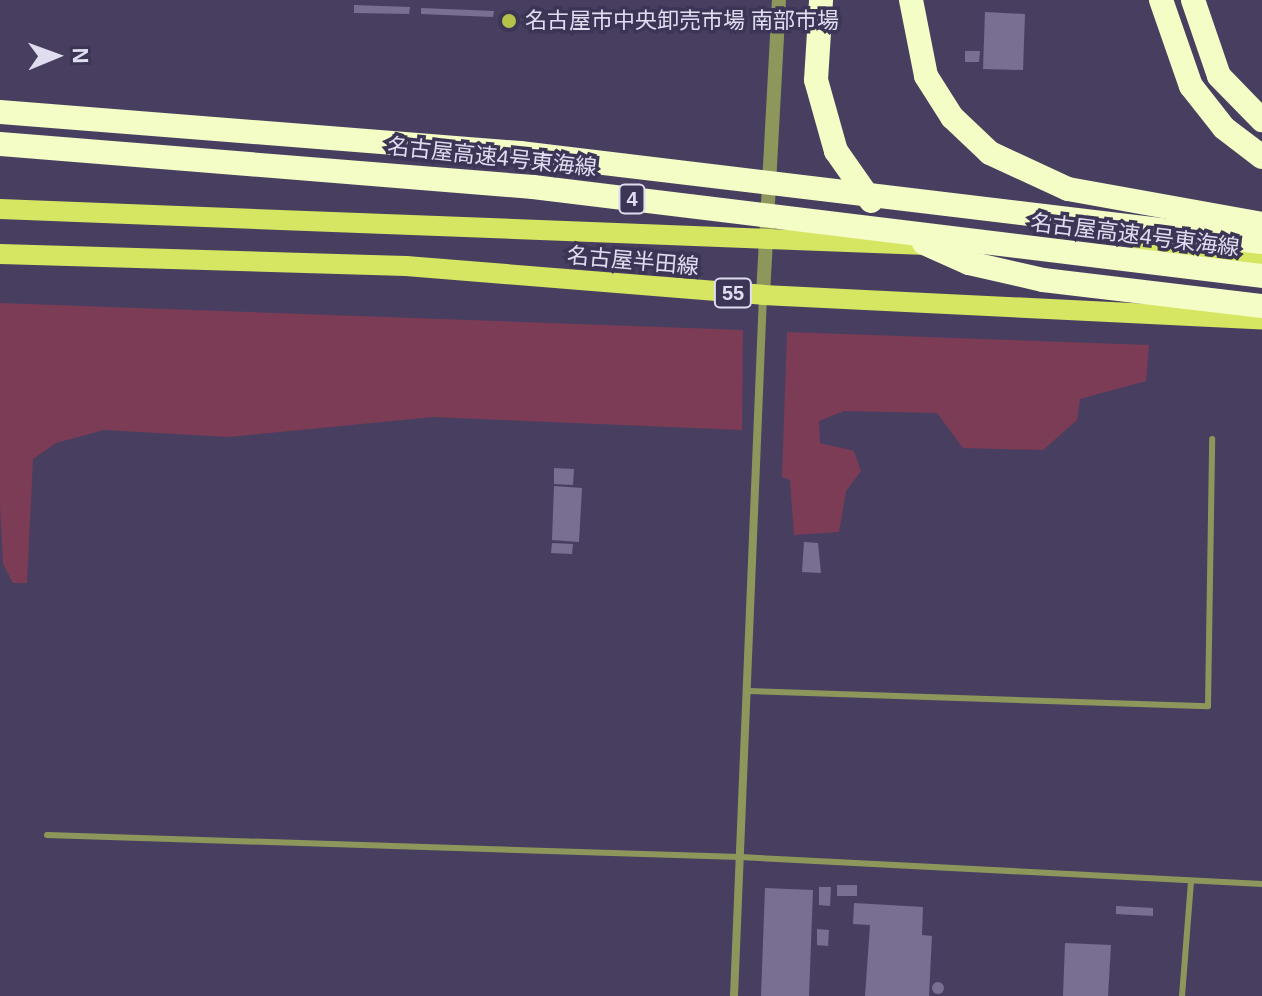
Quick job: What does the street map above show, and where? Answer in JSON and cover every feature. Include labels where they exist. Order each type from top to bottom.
[{"type":"highway","points":[[821,0],[816,80],[827,128],[849,174],[904,230],[1003,272],[1262,306]]},
{"type":"highway","points":[[911,0],[917,53],[931,87],[990,153],[1068,189],[1262,224]]},
{"type":"highway","points":[[1161,0],[1191,86],[1224,128],[1262,157]]},
{"type":"highway","points":[[1193,0],[1219,76],[1262,120]]},
{"type":"highway","name":"名古屋高速4号東海線","points":[[0,112],[520,153],[1262,242]]},
{"type":"highway","name":"名古屋高速4号東海線","points":[[0,144],[533,187],[1262,276]]},
{"type":"main road","name":"名古屋半田線","points":[[0,209],[1262,255]]},
{"type":"main road","name":"名古屋半田線","points":[[0,254],[406,266],[763,295],[1262,319]]},
{"type":"street","points":[[734,996],[763,295],[779,0]]},
{"type":"lane","points":[[748,691],[1208,706],[1212,439]]},
{"type":"lane","points":[[47,835],[740,857],[1262,884]]},
{"type":"lane","points":[[1182,996],[1191,881]]},
{"type":"shaded area","points":[[0,303],[743,330],[742,430],[433,417],[229,437],[104,430],[56,443],[33,459],[27,583],[13,583],[3,564],[0,504]]},
{"type":"shaded area","points":[[787,332],[1149,345],[1146,381],[1080,399],[1077,420],[1043,450],[963,448],[937,413],[844,411],[819,421],[820,443],[854,451],[861,471],[846,491],[839,532],[794,535],[790,480],[782,477]]},
{"type":"building","points":[[354,5],[410,7],[409,14],[354,13]]},
{"type":"building","points":[[421,8],[494,11],[493,17],[421,14]]},
{"type":"building","points":[[985,12],[1025,14],[1023,70],[983,69]]},
{"type":"building","points":[[965,51],[980,51],[979,62],[965,62]]},
{"type":"building","points":[[554,468],[574,469],[573,485],[554,484]]},
{"type":"building","points":[[554,486],[582,488],[579,542],[552,540]]},
{"type":"building","points":[[804,542],[818,543],[821,573],[802,572]]},
{"type":"building","points":[[552,543],[573,544],[572,554],[551,553]]},
{"type":"building","points":[[837,885],[857,885],[857,896],[837,896]]},
{"type":"building","points":[[819,887],[831,887],[830,906],[819,905]]},
{"type":"building","points":[[765,888],[813,890],[809,996],[761,996]]},
{"type":"building","points":[[854,903],[923,907],[922,935],[932,936],[929,996],[865,996],[870,925],[853,924]]},
{"type":"building","points":[[1116,906],[1153,908],[1153,916],[1116,914]]},
{"type":"building","points":[[817,929],[829,930],[828,946],[817,945]]},
{"type":"building","points":[[1065,943],[1111,945],[1108,996],[1063,996]]},
{"type":"building","points":[[933,983],[943,983],[943,993],[933,993]]},
{"type":"place","name":"名古屋市中央卸売市場 南部市場","points":[[509,21]]}]
